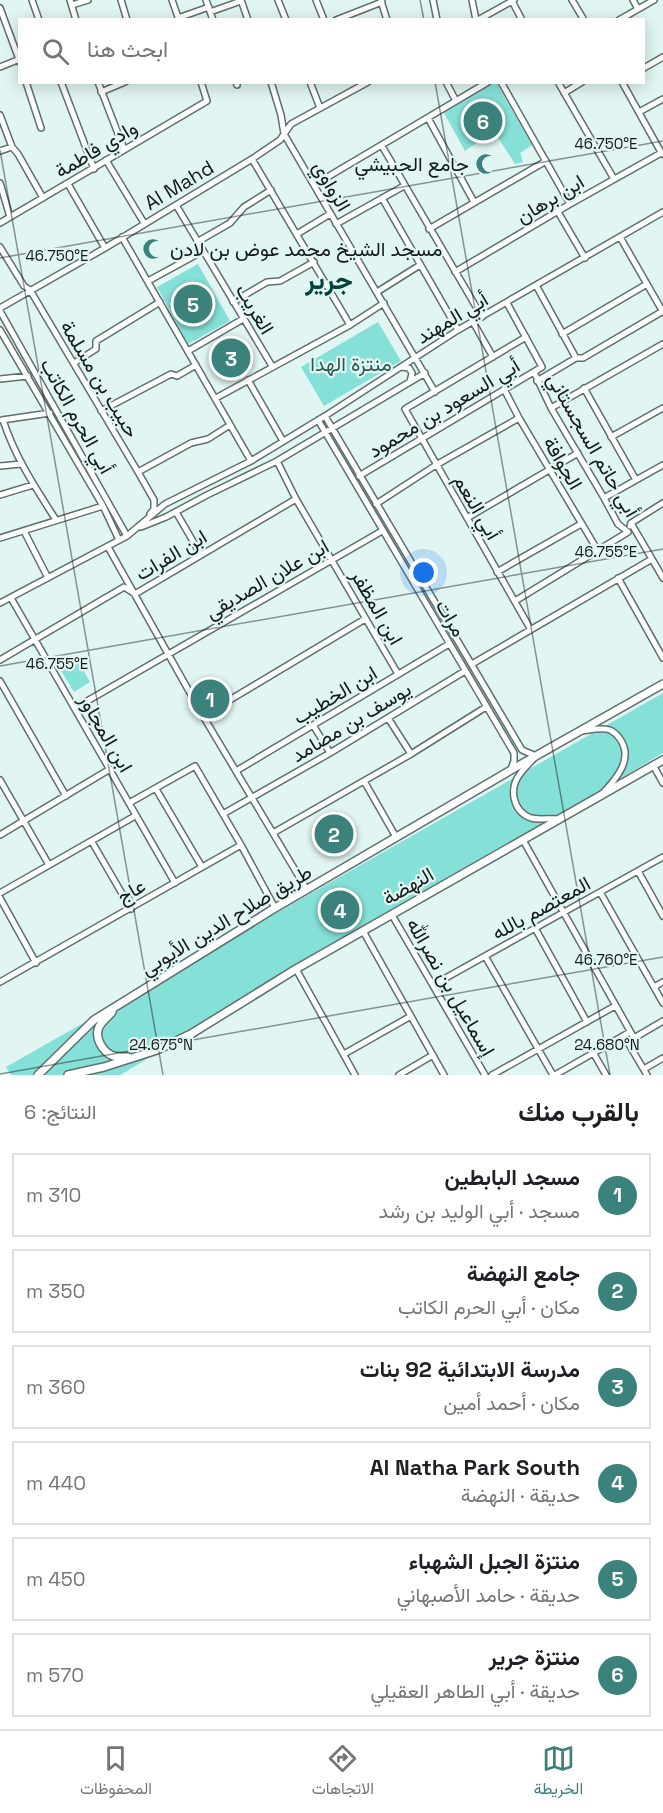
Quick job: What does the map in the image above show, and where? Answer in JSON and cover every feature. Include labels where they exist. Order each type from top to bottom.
[{"type":"main road","name":"طريق صلاح الدين الأيوبي","points":[[37,1074],[94,1020],[275,908],[663,684]]},
{"type":"main road","name":"النهضة","points":[[68,1075],[157,1050],[191,1034],[296,969],[663,760]]},
{"type":"main road","points":[[118,1006],[99,1027],[100,1042],[113,1056],[136,1057]]},
{"type":"street","points":[[32,0],[38,18]]},
{"type":"street","points":[[75,18],[71,3],[88,0]]},
{"type":"street","points":[[121,0],[126,18]]},
{"type":"street","points":[[172,0],[178,18]]},
{"type":"street","points":[[206,0],[212,18]]},
{"type":"street","points":[[278,0],[285,18]]},
{"type":"street","points":[[316,0],[323,18]]},
{"type":"street","points":[[433,0],[437,18]]},
{"type":"street","points":[[472,0],[476,18]]},
{"type":"street","points":[[572,0],[583,18]]},
{"type":"street","points":[[633,0],[638,9]]},
{"type":"street","points":[[622,18],[654,0]]},
{"type":"street","points":[[181,18],[241,1],[247,18]]},
{"type":"street","points":[[341,18],[381,1],[386,18]]},
{"type":"street","points":[[481,18],[513,1],[521,18]]},
{"type":"street","points":[[0,8],[18,57]]},
{"type":"street","points":[[645,67],[663,57]]},
{"type":"street","points":[[0,68],[18,60]]},
{"type":"street","points":[[27,84],[41,128]]},
{"type":"street","points":[[62,84],[94,169]]},
{"type":"street","points":[[99,84],[124,149]]},
{"type":"street","points":[[101,92],[119,84]]},
{"type":"street","name":"وادي فاطمة","points":[[0,223],[207,101],[202,84]]},
{"type":"street","name":"الزواوي","points":[[272,84],[284,134],[435,392]]},
{"type":"street","points":[[311,84],[320,108]]},
{"type":"street","points":[[353,84],[355,89]]},
{"type":"street","name":"Al Mahd","points":[[0,309],[252,159],[280,140],[291,124],[364,84]]},
{"type":"street","points":[[447,84],[456,101]]},
{"type":"street","points":[[314,185],[485,84]]},
{"type":"street","points":[[502,84],[570,204]]},
{"type":"street","points":[[559,84],[614,179]]},
{"type":"street","points":[[564,93],[579,84]]},
{"type":"street","points":[[623,84],[660,142],[662,154]]},
{"type":"street","points":[[639,112],[663,99]]},
{"type":"street","points":[[0,115],[12,147],[43,198]]},
{"type":"street","points":[[428,118],[474,202]]},
{"type":"street","points":[[382,146],[482,317]]},
{"type":"street","points":[[0,151],[12,147]]},
{"type":"street","name":"ابن برهان","points":[[456,272],[570,204],[662,154]]},
{"type":"street","points":[[252,159],[350,325]]},
{"type":"street","points":[[106,160],[144,223]]},
{"type":"street","points":[[429,229],[546,161]]},
{"type":"street","points":[[0,183],[10,217]]},
{"type":"street","points":[[68,184],[105,248]]},
{"type":"street","points":[[336,224],[404,186]]},
{"type":"street","points":[[197,242],[230,223],[244,207],[271,190]]},
{"type":"street","points":[[382,198],[459,330]]},
{"type":"street","name":"الغريب","points":[[176,205],[272,366]]},
{"type":"street","points":[[558,212],[585,258]]},
{"type":"street","name":"أبي المهند","points":[[0,603],[127,536],[165,504],[251,461],[459,330],[537,287],[663,212]]},
{"type":"street","points":[[297,234],[330,214]]},
{"type":"street","points":[[122,237],[251,461]]},
{"type":"street","points":[[537,381],[576,358],[583,358],[663,311],[620,237]]},
{"type":"street","name":"حبيب بن مسلمة","points":[[0,246],[24,286],[30,290],[154,500],[154,509],[137,528]]},
{"type":"street","points":[[148,281],[203,252]]},
{"type":"street","points":[[233,302],[267,282],[280,281],[314,262]]},
{"type":"street","points":[[377,292],[420,266]]},
{"type":"street","points":[[562,334],[647,284]]},
{"type":"street","points":[[537,287],[576,358]]},
{"type":"street","points":[[74,363],[96,349],[96,341],[160,302]]},
{"type":"street","points":[[216,398],[350,325],[384,303]]},
{"type":"street","name":"أبي السعود بن محمود","points":[[359,476],[542,367],[507,303]]},
{"type":"street","name":"أبي الحرم الكاتب","points":[[0,309],[127,536]]},
{"type":"street","points":[[188,351],[243,319]]},
{"type":"street","points":[[473,322],[493,357]]},
{"type":"street","name":"أبي الحرم الكاتب","points":[[0,330],[103,506],[119,540]]},
{"type":"street","points":[[435,392],[526,337]]},
{"type":"street","points":[[551,408],[663,344]]},
{"type":"street","points":[[101,411],[171,375],[177,376],[196,365]]},
{"type":"street","points":[[401,367],[409,368],[412,373],[410,382]]},
{"type":"street","name":"أبي حاتم السجستاني","points":[[514,601],[628,532],[618,525],[551,408],[534,372]]},
{"type":"street","name":"أبي المهند","points":[[137,528],[176,512],[277,461],[425,373]]},
{"type":"street","points":[[0,379],[28,376]]},
{"type":"street","points":[[249,380],[283,441]]},
{"type":"street","points":[[584,388],[636,480]]},
{"type":"street","name":"الجوافة","points":[[504,389],[598,551]]},
{"type":"street","name":"أبي النعم","points":[[435,392],[405,410],[531,630]]},
{"type":"street","points":[[611,437],[663,408]]},
{"type":"street","points":[[50,413],[2,420],[21,464],[56,520]]},
{"type":"street","name":"مرات","points":[[325,416],[514,737],[524,752],[536,756]]},
{"type":"street","points":[[376,504],[436,465],[519,418]]},
{"type":"street","name":"مرات","points":[[318,420],[508,742],[515,756],[511,770]]},
{"type":"street","points":[[138,472],[191,443],[208,439],[230,425]]},
{"type":"street","points":[[336,450],[336,444],[343,445]]},
{"type":"street","points":[[467,518],[578,453]]},
{"type":"street","name":"ابن المظفر","points":[[277,461],[296,499],[398,674]]},
{"type":"street","points":[[0,466],[21,464]]},
{"type":"street","points":[[604,498],[663,465]]},
{"type":"street","points":[[0,495],[33,485]]},
{"type":"street","name":"ابن الفرات","points":[[0,660],[124,587],[135,594],[296,499]]},
{"type":"street","points":[[0,538],[103,506]]},
{"type":"street","points":[[628,532],[631,523],[662,506]]},
{"type":"street","points":[[176,512],[201,555]]},
{"type":"street","name":"أبي حاتم السجستاني","points":[[631,523],[663,578]]},
{"type":"street","points":[[496,572],[581,524]]},
{"type":"street","points":[[24,531],[48,578]]},
{"type":"street","name":"ابن علان الصديقي","points":[[75,708],[382,531]]},
{"type":"street","points":[[108,547],[203,716],[307,890]]},
{"type":"street","points":[[472,664],[652,559]]},
{"type":"street","points":[[618,578],[663,658]]},
{"type":"street","name":"ابن المجاور","points":[[11,598],[175,883]]},
{"type":"street","points":[[203,716],[366,619]]},
{"type":"street","name":"ابن الخطيب","points":[[236,771],[449,644]]},
{"type":"street","name":"يوسف بن مصامد","points":[[223,814],[330,753],[465,671]]},
{"type":"street","points":[[0,681],[66,796]]},
{"type":"street","points":[[273,833],[411,754],[486,707]]},
{"type":"street","points":[[388,718],[411,754]]},
{"type":"street","points":[[313,725],[330,753]]},
{"type":"street","points":[[581,731],[610,730],[622,741],[625,750],[624,763],[620,771],[599,796]]},
{"type":"street","points":[[508,742],[514,745],[514,737]]},
{"type":"street","points":[[536,756],[519,775],[513,790],[515,802],[522,813],[531,818],[559,819]]},
{"type":"street","points":[[653,765],[661,780]]},
{"type":"street","points":[[129,803],[195,766],[275,908]]},
{"type":"street","points":[[661,780],[660,769],[663,767]]},
{"type":"street","points":[[0,835],[110,769]]},
{"type":"street","points":[[0,780],[50,865]]},
{"type":"street","points":[[364,781],[396,837]]},
{"type":"street","points":[[156,789],[202,867]]},
{"type":"street","points":[[0,893],[135,816]]},
{"type":"street","points":[[523,840],[615,1006],[647,1075]]},
{"type":"street","points":[[92,842],[131,909]]},
{"type":"street","name":"عاج","points":[[0,982],[241,845]]},
{"type":"street","name":"المعتصم بالله","points":[[433,985],[663,857]]},
{"type":"street","points":[[638,871],[663,916]]},
{"type":"street","points":[[600,892],[663,1003]]},
{"type":"street","points":[[0,898],[36,963]]},
{"type":"street","name":"إسماعيل بن نصرالله","points":[[392,915],[485,1075]]},
{"type":"street","points":[[535,928],[587,1022]]},
{"type":"street","points":[[363,931],[444,1075]]},
{"type":"street","points":[[484,956],[554,1075],[627,1034]]},
{"type":"street","points":[[296,969],[356,1075]]},
{"type":"street","points":[[654,987],[663,982]]},
{"type":"street","points":[[492,1075],[615,1006]]},
{"type":"street","points":[[344,1054],[411,1016]]},
{"type":"street","points":[[627,1034],[634,1038],[663,1021]]},
{"type":"street","points":[[594,1054],[606,1075]]},
{"type":"street","points":[[399,1075],[433,1055]]},
{"type":"street","points":[[644,1069],[663,1058]]},
{"type":"green space","points":[[490,84],[497,84],[532,145],[520,153],[523,162],[515,164],[494,131],[465,151],[443,111]]},
{"type":"green space","points":[[198,264],[230,321],[188,344],[157,287]]},
{"type":"green space","name":"منتزة الهدا","points":[[378,322],[401,361],[324,406],[301,367]]},
{"type":"green space","points":[[77,659],[90,682],[74,692],[60,669]]},
{"type":"green space","points":[[663,693],[663,753],[120,1075],[11,1075],[6,1067]]},
{"type":"place","name":"منتزة جرير","points":[[483,121]]},
{"type":"place","name":"جامع الحبيشي","points":[[486,164]]},
{"type":"place","name":"مسجد الشيخ محمد عوض بن لادن","points":[[153,249]]},
{"type":"place","name":"منتزة الجبل الشهباء","points":[[193,304]]},
{"type":"place","name":"مدرسة الابتدائية 92 بنات","points":[[231,358]]},
{"type":"place","name":"مسجد البابطين","points":[[210,699]]},
{"type":"place","name":"جامع النهضة","points":[[334,834]]},
{"type":"place","name":"Al Natha Park South","points":[[340,910]]},
{"type":"district","name":"جرير","points":[[329,280]]}]
